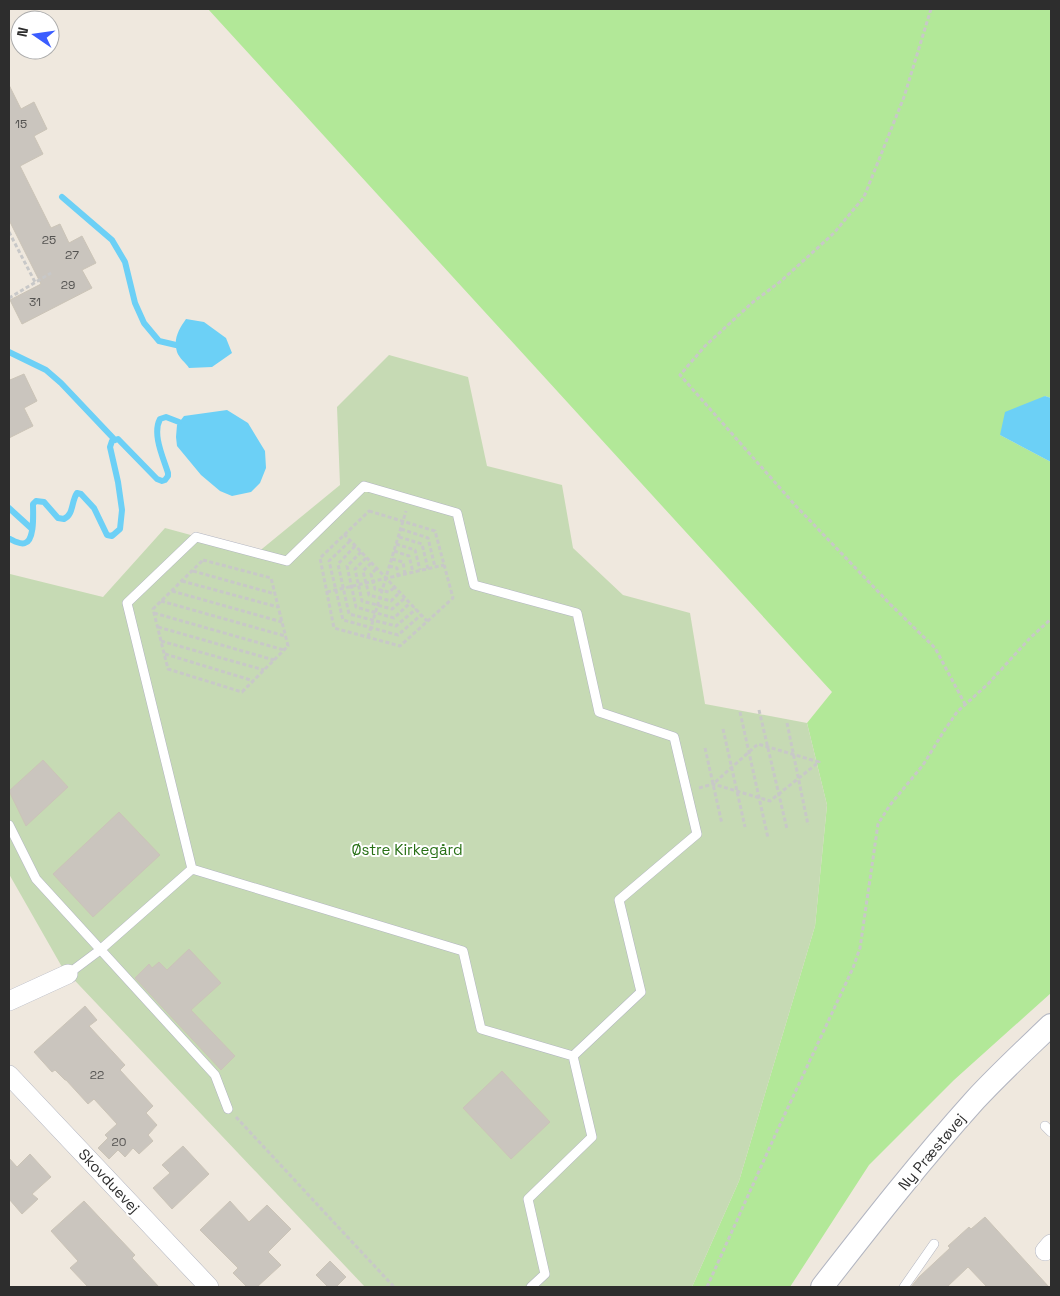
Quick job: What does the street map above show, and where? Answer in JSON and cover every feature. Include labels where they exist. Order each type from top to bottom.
[{"type":"street","points":[[9,1001],[68,974]]},
{"type":"street","name":"Ny Præstøvej","points":[[822,1287],[884,1208],[975,1100],[1002,1071],[1051,1025]]},
{"type":"street","name":"Skovduevej","points":[[9,1075],[209,1287]]},
{"type":"lane","points":[[192,869],[127,603],[196,537],[287,561],[364,486],[457,513],[474,585],[577,613],[599,712],[674,736],[697,834],[620,900],[641,992],[573,1056]]},
{"type":"lane","points":[[9,825],[36,879],[215,1074],[228,1109]]},
{"type":"lane","points":[[68,974],[100,950],[192,869]]},
{"type":"lane","points":[[192,869],[463,950],[482,1029],[573,1056]]},
{"type":"lane","points":[[531,1287],[545,1274],[528,1199],[592,1137],[573,1056]]},
{"type":"lane","points":[[904,1287],[934,1244]]},
{"type":"path","points":[[931,9],[904,97],[864,198],[834,234],[705,346],[680,375],[795,505],[935,648],[965,704]]},
{"type":"path","points":[[9,232],[35,282]]},
{"type":"path","points":[[9,298],[51,273]]},
{"type":"path","points":[[369,511],[435,531],[453,598],[400,646],[334,628],[320,558],[344,534],[369,511]]},
{"type":"path","points":[[368,637],[403,521]]},
{"type":"path","points":[[401,529],[428,538],[435,567]]},
{"type":"path","points":[[344,534],[428,621]]},
{"type":"path","points":[[399,537],[422,544],[428,569]]},
{"type":"path","points":[[350,541],[329,561],[343,620],[398,635],[421,615]]},
{"type":"path","points":[[396,544],[415,550],[420,570]]},
{"type":"path","points":[[355,546],[338,564],[349,614],[396,626],[416,609]]},
{"type":"path","points":[[394,551],[409,556],[413,572]]},
{"type":"path","points":[[361,552],[347,566],[356,608],[394,618],[410,603]]},
{"type":"path","points":[[366,558],[354,569],[362,601],[392,609],[405,598]]},
{"type":"path","points":[[392,559],[403,562],[405,574]]},
{"type":"path","points":[[203,560],[271,578],[288,646],[242,692],[168,669],[153,609],[182,580],[203,560]]},
{"type":"path","points":[[372,563],[363,572],[368,595],[391,601],[400,592]]},
{"type":"path","points":[[327,592],[444,565]]},
{"type":"path","points":[[390,566],[396,568],[398,576]]},
{"type":"path","points":[[376,568],[371,574],[375,589],[389,592],[395,587]]},
{"type":"path","points":[[192,570],[275,594]]},
{"type":"path","points":[[182,580],[278,607]]},
{"type":"path","points":[[171,591],[282,622]]},
{"type":"path","points":[[161,601],[286,636]]},
{"type":"path","points":[[154,612],[284,650]]},
{"type":"path","points":[[707,1287],[853,968],[860,948],[878,824],[890,805],[923,765],[957,712],[988,684],[1030,638],[1051,619]]},
{"type":"path","points":[[158,627],[274,660]]},
{"type":"path","points":[[161,640],[264,670]]},
{"type":"path","points":[[164,654],[254,681]]},
{"type":"path","points":[[759,710],[787,828]]},
{"type":"path","points":[[740,712],[768,838]]},
{"type":"path","points":[[787,723],[808,825]]},
{"type":"path","points":[[723,729],[745,827]]},
{"type":"path","points":[[686,790],[713,784],[758,744],[819,762],[770,801],[713,784]]},
{"type":"path","points":[[705,748],[722,824]]},
{"type":"path","points":[[228,1109],[394,1287]]},
{"type":"green space","points":[[208,9],[1051,9],[1051,398],[1045,396],[1000,435],[1051,462],[1051,993],[954,1080],[869,1165],[790,1287],[692,1287],[739,1181],[815,926],[827,805],[807,723],[832,692]]},
{"type":"green space","name":"Østre Kirkegård","points":[[389,355],[468,377],[487,466],[562,485],[573,548],[623,595],[690,613],[705,704],[807,723],[827,805],[815,926],[739,1181],[692,1287],[365,1287],[62,967],[9,874],[9,575],[103,597],[165,528],[257,553],[340,485],[337,407]]},
{"type":"water","points":[[186,319],[204,322],[226,338],[232,353],[212,367],[189,368],[179,356],[176,347],[177,334]]},
{"type":"water","points":[[1045,396],[1051,398],[1051,462],[1000,435],[1005,412]]},
{"type":"water","points":[[227,410],[248,423],[265,451],[266,468],[260,483],[251,492],[232,496],[220,491],[201,475],[177,446],[176,437],[177,425],[184,416]]},
{"type":"building","points":[[9,85],[21,109],[34,102],[47,129],[34,136],[43,154],[20,166],[51,228],[60,224],[69,243],[82,236],[96,263],[82,270],[92,288],[22,324],[10,300],[41,284],[9,220]]},
{"type":"building","points":[[24,374],[37,401],[24,408],[33,426],[9,438],[9,378],[10,380]]},
{"type":"building","points":[[43,760],[68,787],[26,826],[9,791]]},
{"type":"building","points":[[119,812],[160,855],[93,917],[53,874]]},
{"type":"building","points":[[189,949],[221,983],[191,1010],[235,1056],[221,1070],[135,978],[149,964],[152,968],[159,962],[167,970]]},
{"type":"building","points":[[85,1006],[97,1020],[89,1026],[125,1065],[120,1070],[153,1106],[146,1113],[157,1125],[148,1135],[153,1141],[139,1154],[133,1148],[125,1157],[118,1150],[109,1159],[98,1148],[108,1138],[105,1135],[117,1124],[94,1099],[88,1104],[66,1080],[55,1070],[52,1072],[34,1052]]},
{"type":"building","points":[[502,1071],[550,1122],[511,1159],[463,1108]]},
{"type":"building","points":[[183,1146],[209,1174],[172,1209],[153,1188],[170,1173],[162,1165]]},
{"type":"building","points":[[30,1154],[51,1177],[32,1194],[38,1199],[22,1214],[9,1199],[9,1158],[17,1167]]},
{"type":"building","points":[[84,1201],[135,1255],[132,1258],[159,1287],[88,1287],[70,1268],[78,1261],[51,1231]]},
{"type":"building","points":[[230,1201],[249,1222],[267,1205],[291,1229],[268,1252],[281,1265],[257,1287],[247,1287],[233,1273],[238,1268],[200,1230]]},
{"type":"building","points":[[985,1217],[1049,1287],[987,1287],[968,1267],[947,1287],[911,1287],[950,1248],[948,1246],[969,1227],[971,1229]]},
{"type":"building","points":[[330,1261],[346,1277],[336,1287],[328,1287],[316,1275]]},
{"type":"waterway","points":[[62,197],[112,240],[125,262],[135,303],[144,323],[159,341],[176,345]]},
{"type":"waterway","points":[[9,352],[46,370],[61,383],[115,440]]},
{"type":"waterway","points":[[10,539],[21,544],[28,541],[33,526],[33,504],[36,501],[44,502],[58,518],[64,519],[71,511],[77,493],[81,494],[94,508],[107,535],[112,536],[120,529],[122,510],[110,447],[112,441],[118,439],[157,479],[162,481],[165,480],[168,473],[159,446],[158,425],[160,419],[166,417],[179,422]]},
{"type":"waterway","points":[[9,508],[32,529]]}]
